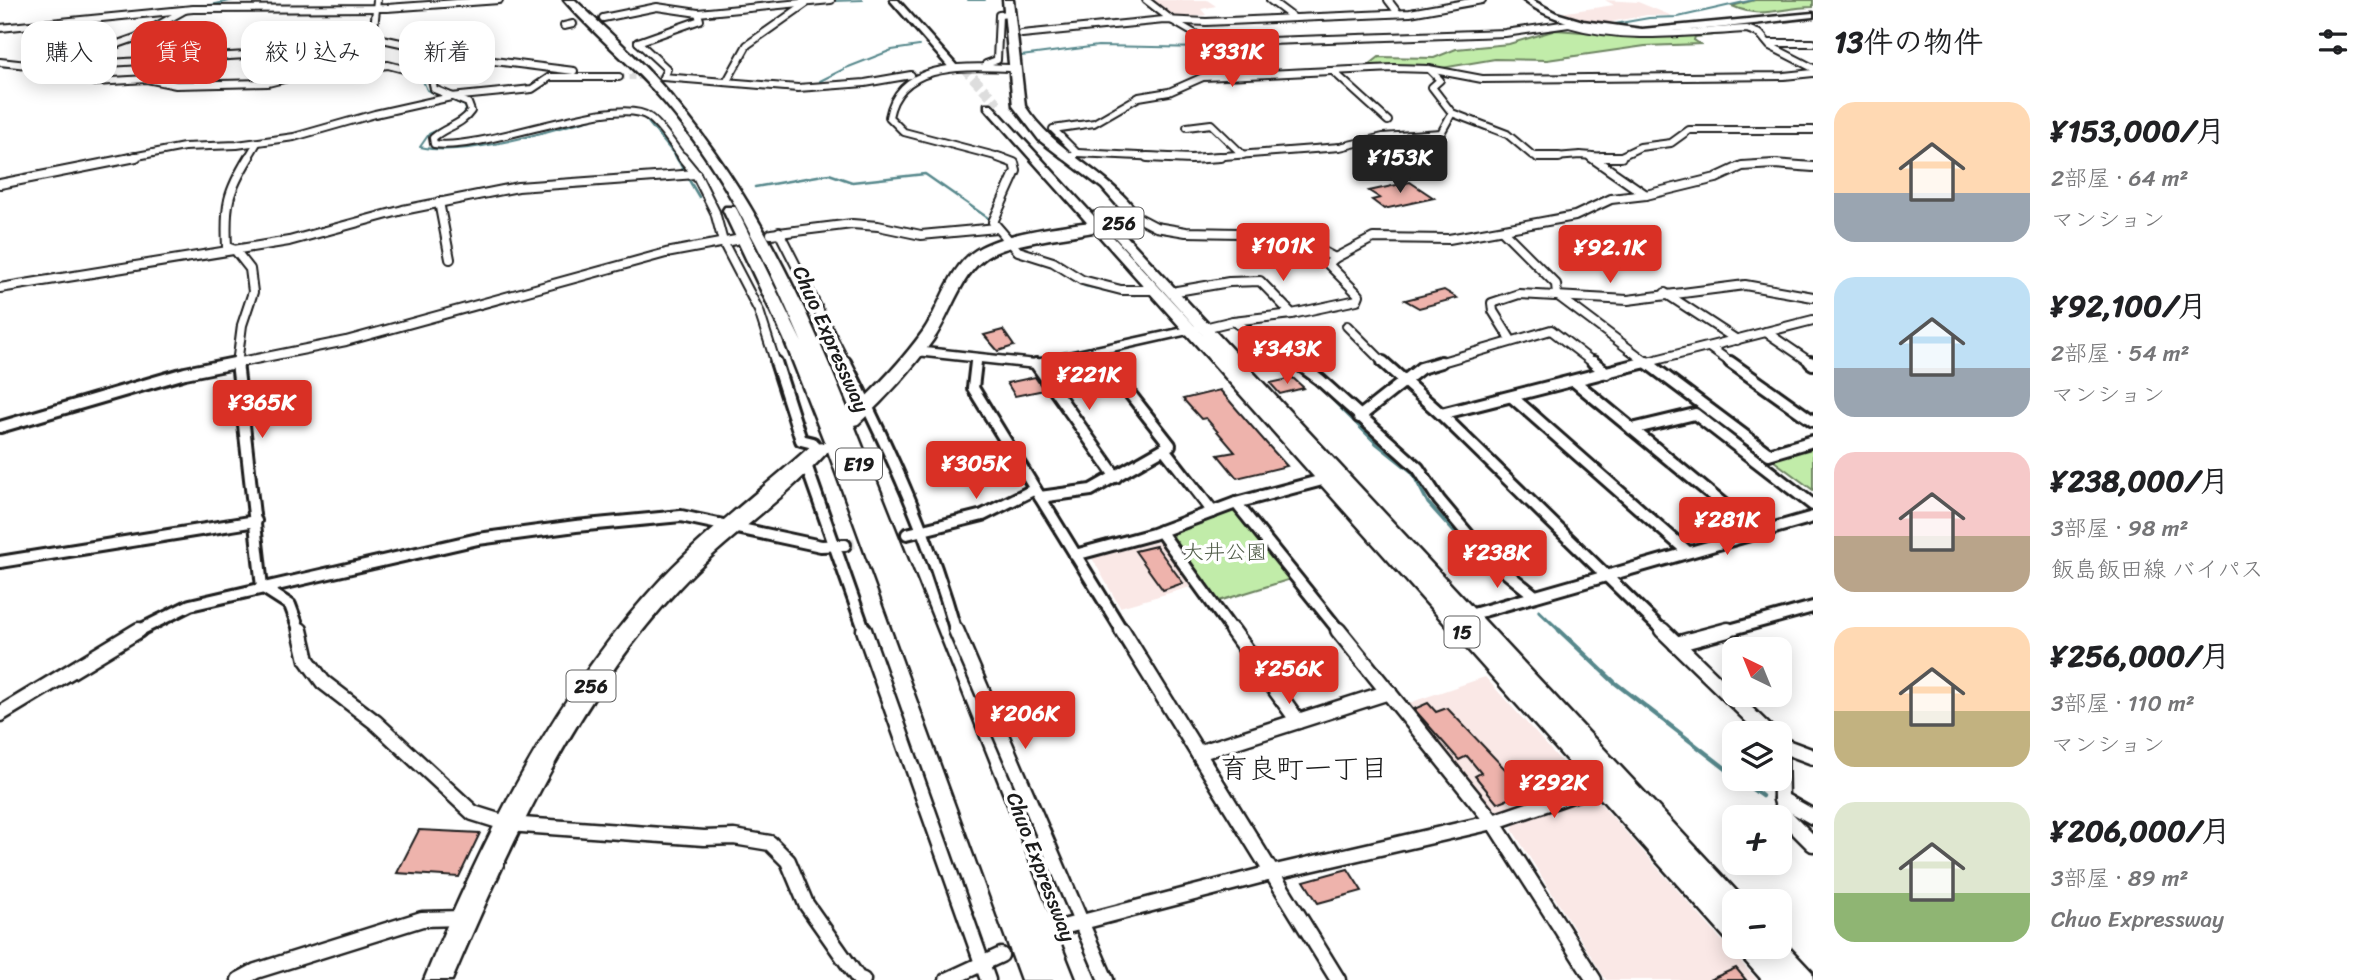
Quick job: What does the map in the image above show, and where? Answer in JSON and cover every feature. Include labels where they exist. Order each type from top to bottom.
[{"type":"highway","name":"Chuo Expressway","points":[[557,0],[631,72],[674,122],[724,199],[748,245],[822,411],[1035,980]]},
{"type":"highway","name":"Chuo Expressway","points":[[569,0],[624,52],[685,120],[729,184],[762,241],[802,323],[837,405],[1060,980]]},
{"type":"highway","name":"256","points":[[852,420],[868,406],[916,351],[937,322],[971,261],[987,250],[1010,243],[1126,221],[1133,215],[1094,172],[1074,156],[1053,147],[1024,116],[1019,106],[1008,7]]},
{"type":"highway","name":"256","points":[[438,980],[508,824],[575,709],[626,635],[678,576],[814,453]]},
{"type":"main road","points":[[894,0],[959,67]]},
{"type":"main road","points":[[902,0],[959,67]]},
{"type":"main road","name":"15","points":[[993,105],[1611,782],[1722,893]]},
{"type":"main road","name":"15","points":[[1103,226],[1154,290],[1197,329]]},
{"type":"main road","name":"15","points":[[1611,782],[1722,916]]},
{"type":"main road","points":[[1759,959],[1778,980]]},
{"type":"main road","points":[[1784,959],[1804,980]]},
{"type":"street","points":[[63,21],[202,0]]},
{"type":"street","points":[[374,21],[377,0]]},
{"type":"street","points":[[71,21],[185,10],[375,9],[499,0]]},
{"type":"street","points":[[603,18],[657,7],[698,13],[831,0]]},
{"type":"street","points":[[1146,0],[1173,21],[1211,43],[1505,33],[1570,22],[1614,29],[1654,31],[1813,15]]},
{"type":"street","points":[[1270,0],[1294,18]]},
{"type":"street","points":[[1388,0],[1398,13]]},
{"type":"street","points":[[1021,34],[1112,23],[1398,13],[1482,0]]},
{"type":"street","points":[[1527,0],[1547,12],[1593,31],[1643,35],[1742,29],[1760,34],[1768,44],[1813,70]]},
{"type":"street","points":[[727,81],[747,45],[808,1]]},
{"type":"street","points":[[698,13],[700,20],[638,42],[667,68],[663,78],[798,88],[865,83],[996,62],[999,15],[1008,7]]},
{"type":"street","points":[[117,44],[135,38],[185,10]]},
{"type":"street","points":[[564,26],[573,24]]},
{"type":"street","points":[[0,28],[21,26]]},
{"type":"street","points":[[0,184],[184,147],[257,143],[295,136],[451,97],[532,89],[550,77],[619,77],[470,58],[385,40]]},
{"type":"street","points":[[1768,44],[1813,43]]},
{"type":"street","points":[[117,62],[241,55]]},
{"type":"street","points":[[0,62],[21,64]]},
{"type":"street","points":[[117,81],[147,79],[176,85],[268,83],[296,76],[388,65],[423,74],[432,80],[434,89],[468,103],[471,111],[464,121],[435,135],[434,144],[446,146],[484,142],[593,115],[629,110],[649,116],[696,174],[715,212],[723,242],[759,311],[801,440],[813,443],[839,545],[988,980]]},
{"type":"street","points":[[1014,68],[964,69],[909,80],[896,95],[889,111],[890,117],[900,130],[910,134],[989,153],[1014,163],[1016,170],[993,222],[1018,251],[1053,262],[1093,284],[1121,290],[1154,290]]},
{"type":"street","points":[[1452,113],[1441,133],[1383,137],[1340,147],[1191,159],[1074,156],[1053,129],[1094,123],[1139,97],[1169,92],[1196,78],[1429,69],[1482,79],[1625,75],[1784,76],[1813,70]]},
{"type":"street","points":[[1429,69],[1440,80],[1432,87],[1452,113],[1507,134],[1532,155],[1542,158],[1580,155],[1617,158],[1640,147],[1671,143],[1689,131],[1813,130]]},
{"type":"street","points":[[1334,72],[1388,121]]},
{"type":"street","points":[[1187,127],[1212,124],[1243,155]]},
{"type":"street","points":[[257,143],[236,178],[225,209],[227,247],[235,250],[250,269],[253,292],[242,326],[237,362],[262,587]]},
{"type":"street","points":[[1591,157],[1646,194]]},
{"type":"street","points":[[916,351],[1036,364],[1233,321],[1292,314],[1357,300],[1359,295],[1328,264],[1363,241],[1449,239],[1575,216],[1611,199],[1716,178],[1742,166],[1774,164],[1813,167]]},
{"type":"street","points":[[0,288],[320,234],[439,202],[545,183],[637,180],[696,174]]},
{"type":"street","points":[[439,202],[450,259]]},
{"type":"street","points":[[1133,215],[1157,227],[1186,232],[1289,234],[1335,258]]},
{"type":"street","points":[[997,228],[921,235],[860,224],[775,233],[868,406],[924,531],[938,567],[957,634],[1106,980]]},
{"type":"street","points":[[1502,230],[1556,284],[1557,295],[1769,454],[1813,441]]},
{"type":"street","points":[[0,427],[185,373],[359,338],[622,264],[736,240]]},
{"type":"street","points":[[1177,291],[1229,282],[1261,281],[1292,314]]},
{"type":"street","points":[[1511,340],[1493,311],[1492,303],[1504,296],[1557,295],[1614,300],[1743,285],[1813,297]]},
{"type":"street","points":[[1665,292],[1737,340]]},
{"type":"street","points":[[1441,414],[1813,320]]},
{"type":"street","points":[[1233,321],[1320,379],[1418,468],[1439,500],[1487,557],[1535,596]]},
{"type":"street","points":[[1347,326],[1756,721]]},
{"type":"street","points":[[1359,417],[1421,368],[1551,330],[1607,373]]},
{"type":"street","points":[[1766,332],[1813,364]]},
{"type":"street","points":[[1709,347],[1813,421]]},
{"type":"street","points":[[907,534],[983,515],[1037,493],[1091,490],[1170,446],[1096,351]]},
{"type":"street","points":[[976,359],[973,388],[1338,980]]},
{"type":"street","points":[[1036,364],[1116,477]]},
{"type":"street","points":[[1574,381],[1757,532]]},
{"type":"street","points":[[1511,397],[1688,552]]},
{"type":"street","points":[[1632,429],[1695,414],[1813,505]]},
{"type":"street","points":[[1164,449],[1213,512]]},
{"type":"street","points":[[1075,555],[1160,531],[1236,503],[1332,478]]},
{"type":"street","points":[[1236,503],[1493,822],[1594,980]]},
{"type":"street","points":[[0,714],[129,635],[190,605],[262,587],[427,553],[478,539],[681,516],[821,547],[839,545]]},
{"type":"street","points":[[1460,618],[1813,517]]},
{"type":"street","points":[[0,562],[256,521]]},
{"type":"street","points":[[1160,531],[1298,721]]},
{"type":"street","points":[[262,587],[290,605],[298,623],[307,660],[323,682],[375,722],[473,813],[508,824],[704,838],[734,837],[770,843],[789,861],[806,904],[858,978],[863,980]]},
{"type":"street","points":[[1676,644],[1813,607]]},
{"type":"street","points":[[1198,753],[1389,692]]},
{"type":"street","points":[[1792,749],[1813,757]]},
{"type":"street","points":[[1063,927],[1271,873],[1493,822],[1611,782]]},
{"type":"street","points":[[1781,791],[1785,816],[1813,844]]},
{"type":"street","points":[[1781,799],[1813,817]]},
{"type":"street","points":[[239,980],[256,971],[422,919],[465,918]]},
{"type":"street","points":[[947,980],[1001,955]]},
{"type":"shaded area","points":[[1148,0],[1207,0],[1216,6],[1201,9],[1206,15],[1190,17],[1193,21],[1173,20]]},
{"type":"shaded area","points":[[1605,0],[1638,2],[1672,16],[1647,15],[1600,24],[1560,13],[1614,5]]},
{"type":"shaded area","points":[[1161,541],[1194,586],[1120,607],[1092,558]]},
{"type":"shaded area","points":[[1485,677],[1581,784],[1500,812],[1487,804],[1406,704]]},
{"type":"shaded area","points":[[1591,797],[1600,803],[1722,941],[1722,959],[1738,959],[1757,980],[1606,980],[1512,829],[1516,822]]},
{"type":"green space","points":[[1755,0],[1813,0],[1813,7],[1754,12],[1732,6]]},
{"type":"green space","points":[[1556,30],[1622,35],[1744,32],[1695,37],[1694,40],[1700,44],[1645,46],[1547,60],[1495,59],[1442,68],[1365,68],[1379,57],[1434,58],[1456,49],[1509,44]]},
{"type":"green space","points":[[1813,446],[1813,490],[1770,458]]},
{"type":"green space","name":"大井公園","points":[[1231,509],[1235,510],[1291,579],[1219,601],[1173,538],[1175,530]]},
{"type":"building","points":[[1410,182],[1434,198],[1384,209],[1372,200],[1380,198],[1369,191]]},
{"type":"building","points":[[1444,290],[1457,298],[1419,308],[1405,300]]},
{"type":"building","points":[[1003,330],[1014,346],[998,351],[984,335]]},
{"type":"building","points":[[1070,370],[1084,388],[1070,391],[1056,374]]},
{"type":"building","points":[[1035,377],[1044,390],[1015,396],[1007,383]]},
{"type":"building","points":[[1293,378],[1304,388],[1280,394],[1270,383]]},
{"type":"building","points":[[1220,390],[1287,466],[1237,478],[1218,455],[1235,452],[1206,418],[1201,419],[1183,399]]},
{"type":"building","points":[[1156,546],[1183,583],[1163,590],[1135,551]]},
{"type":"building","points":[[1428,703],[1436,712],[1447,708],[1527,792],[1497,803],[1475,776],[1481,773],[1467,756],[1459,760],[1414,709]]},
{"type":"building","points":[[419,830],[480,833],[459,877],[397,873]]},
{"type":"building","points":[[1348,869],[1362,891],[1318,903],[1304,881]]},
{"type":"building","points":[[1736,968],[1746,980],[1709,980]]},
{"type":"waterway","points":[[202,7],[234,0]]},
{"type":"waterway","points":[[831,1],[863,0]]},
{"type":"waterway","points":[[968,0],[985,0]]},
{"type":"waterway","points":[[1609,25],[1649,18],[1678,17],[1753,0]]},
{"type":"waterway","points":[[846,68],[892,50],[919,46]]},
{"type":"waterway","points":[[1021,56],[1098,46],[1207,48]]},
{"type":"waterway","points":[[0,66],[15,67]]},
{"type":"waterway","points":[[821,85],[820,81],[844,69]]},
{"type":"waterway","points":[[154,84],[170,86]]},
{"type":"waterway","points":[[424,84],[427,90],[443,97]]},
{"type":"waterway","points":[[451,100],[465,106],[466,110],[461,118]]},
{"type":"waterway","points":[[643,116],[677,158]]},
{"type":"waterway","points":[[448,125],[429,134],[420,147],[461,149],[484,146],[598,117]]},
{"type":"waterway","points":[[676,157],[685,172]]},
{"type":"waterway","points":[[755,187],[829,174],[852,182],[925,174],[988,218]]},
{"type":"waterway","points":[[689,180],[699,197]]},
{"type":"waterway","points":[[1061,272],[1085,286],[1117,293]]},
{"type":"waterway","points":[[1125,294],[1135,295]]},
{"type":"waterway","points":[[1315,382],[1377,444],[1412,472],[1428,503],[1476,556],[1516,588]]},
{"type":"waterway","points":[[1539,611],[1561,632]]},
{"type":"waterway","points":[[1559,630],[1614,682],[1722,766]]},
{"type":"waterway","points":[[1755,791],[1762,796]]},
{"type":"tunnel","points":[[573,24],[603,18]]},
{"type":"tunnel","points":[[963,67],[998,104]]},
{"type":"tunnel","points":[[619,77],[663,77]]},
{"type":"tunnel","points":[[845,545],[907,534]]},
{"type":"district","name":"育良町一丁目","points":[[1304,768]]}]
